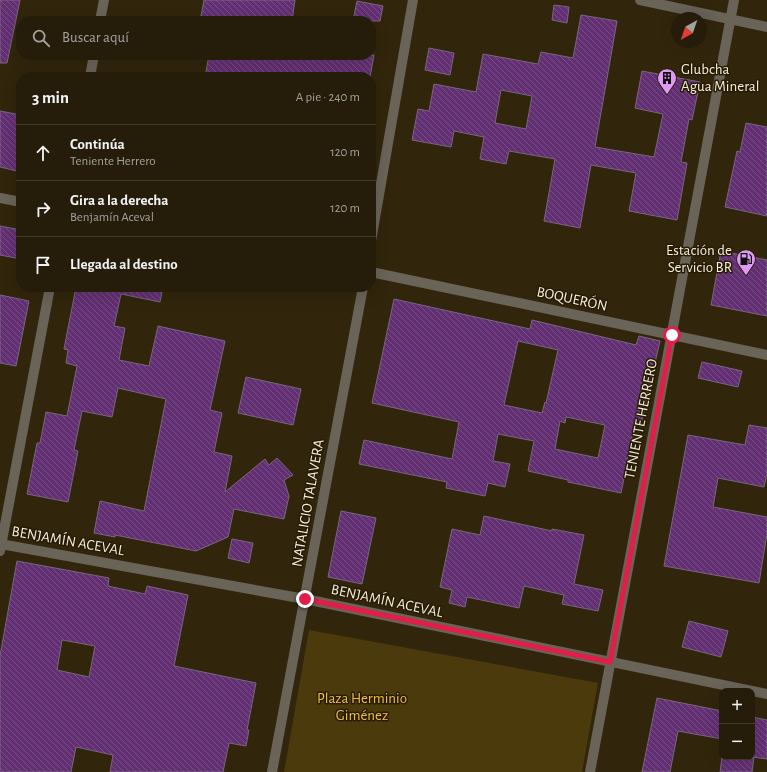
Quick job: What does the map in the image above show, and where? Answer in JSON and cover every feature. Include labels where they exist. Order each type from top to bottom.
[{"type":"street","points":[[101,16],[104,0]]},
{"type":"street","points":[[376,213],[413,0]]},
{"type":"street","points":[[640,0],[767,27]]},
{"type":"street","name":"TENIENTE HERRERO","points":[[590,772],[734,0]]},
{"type":"street","points":[[91,72],[93,60]]},
{"type":"street","points":[[0,198],[16,201]]},
{"type":"street","name":"BOQUERÓN","points":[[376,273],[767,354]]},
{"type":"street","points":[[0,546],[49,292]]},
{"type":"street","name":"NATALICIO TALAVERA","points":[[272,772],[362,292]]},
{"type":"street","name":"BENJAMÍN ACEVAL","points":[[0,546],[305,599],[767,694]]},
{"type":"green space","name":"Plaza Herminio Giménez","points":[[309,630],[598,683],[582,772],[284,772]]},
{"type":"building","points":[[0,0],[20,0],[7,63],[0,63]]},
{"type":"building","points":[[204,0],[295,0],[293,16],[201,16]]},
{"type":"building","points":[[357,1],[383,6],[380,21],[376,21],[376,16],[354,16]]},
{"type":"building","points":[[554,5],[569,7],[567,23],[552,20]]},
{"type":"building","points":[[581,15],[617,21],[595,147],[654,157],[663,114],[635,108],[642,71],[700,82],[692,120],[689,119],[681,162],[687,163],[677,220],[629,211],[636,173],[591,165],[580,228],[544,221],[555,159],[509,151],[506,164],[480,159],[484,137],[454,131],[451,147],[412,140],[418,109],[429,111],[434,84],[476,92],[483,54],[538,64],[541,52],[573,58]],"holes":[[[501,90],[532,96],[526,129],[495,123]]]},
{"type":"building","points":[[429,48],[454,53],[450,75],[425,70]]},
{"type":"building","points":[[208,60],[373,60],[371,72],[206,72]]},
{"type":"building","points":[[0,111],[16,114],[16,171],[0,167]]},
{"type":"building","points":[[746,123],[767,127],[767,216],[725,207],[737,151],[740,152]]},
{"type":"building","points":[[0,226],[16,229],[16,258],[0,255]]},
{"type":"building","points":[[721,251],[767,260],[767,316],[711,305]]},
{"type":"building","points":[[75,292],[162,292],[160,302],[121,294],[114,326],[125,328],[119,360],[149,366],[158,326],[225,341],[210,410],[222,413],[214,452],[232,456],[225,492],[265,459],[269,465],[277,458],[293,475],[284,480],[289,496],[284,519],[234,509],[228,537],[196,551],[115,535],[115,537],[94,533],[100,501],[144,511],[166,399],[118,388],[112,417],[82,411],[74,450],[78,451],[68,502],[27,494],[37,443],[40,443],[46,412],[67,416],[77,366],[66,363],[68,350],[64,349]]},
{"type":"building","points":[[0,295],[29,301],[16,366],[0,363]]},
{"type":"building","points":[[394,299],[530,329],[532,320],[636,345],[639,336],[660,341],[641,424],[635,423],[621,493],[568,482],[568,480],[528,471],[534,441],[498,434],[493,461],[510,464],[505,487],[488,483],[485,496],[446,488],[447,482],[359,464],[364,440],[452,459],[459,422],[372,403]],"holes":[[[518,341],[558,350],[546,403],[545,402],[542,413],[504,405]],[[566,417],[605,425],[598,458],[555,449],[560,421],[565,423]]]},
{"type":"building","points":[[702,362],[742,371],[738,387],[698,378]]},
{"type":"building","points":[[246,377],[301,389],[293,425],[238,413]]},
{"type":"building","points":[[749,425],[767,428],[767,474],[764,487],[718,478],[713,507],[767,517],[767,534],[759,583],[664,566],[688,435],[745,445]]},
{"type":"building","points":[[341,511],[376,518],[362,584],[328,577]]},
{"type":"building","points":[[484,516],[552,531],[552,529],[584,535],[574,584],[603,590],[598,611],[562,604],[564,595],[524,586],[519,608],[467,597],[465,607],[449,603],[452,590],[440,587],[452,529],[480,535]]},
{"type":"building","points":[[232,539],[253,543],[249,563],[228,558]]},
{"type":"building","points":[[17,561],[109,578],[108,586],[145,594],[147,586],[188,595],[174,666],[256,683],[247,730],[249,730],[246,746],[229,743],[223,772],[110,772],[113,755],[76,747],[71,772],[0,772],[0,656]],"holes":[[[62,640],[95,646],[89,677],[57,670]]]},
{"type":"building","points":[[689,621],[728,631],[721,657],[682,647]]},
{"type":"building","points":[[657,698],[719,710],[719,738],[678,731],[670,772],[642,772]]},
{"type":"building","points":[[755,718],[767,720],[767,759],[755,757]]},
{"type":"building","points":[[722,760],[754,760],[752,772],[720,772]]},
{"type":"place","name":"Glubcha Agua Mineral","points":[[667,95]]},
{"type":"place","name":"Estación de Servicio BR","points":[[746,276]]},
{"type":"route","points":[[305,599],[610,662],[672,335]]}]
